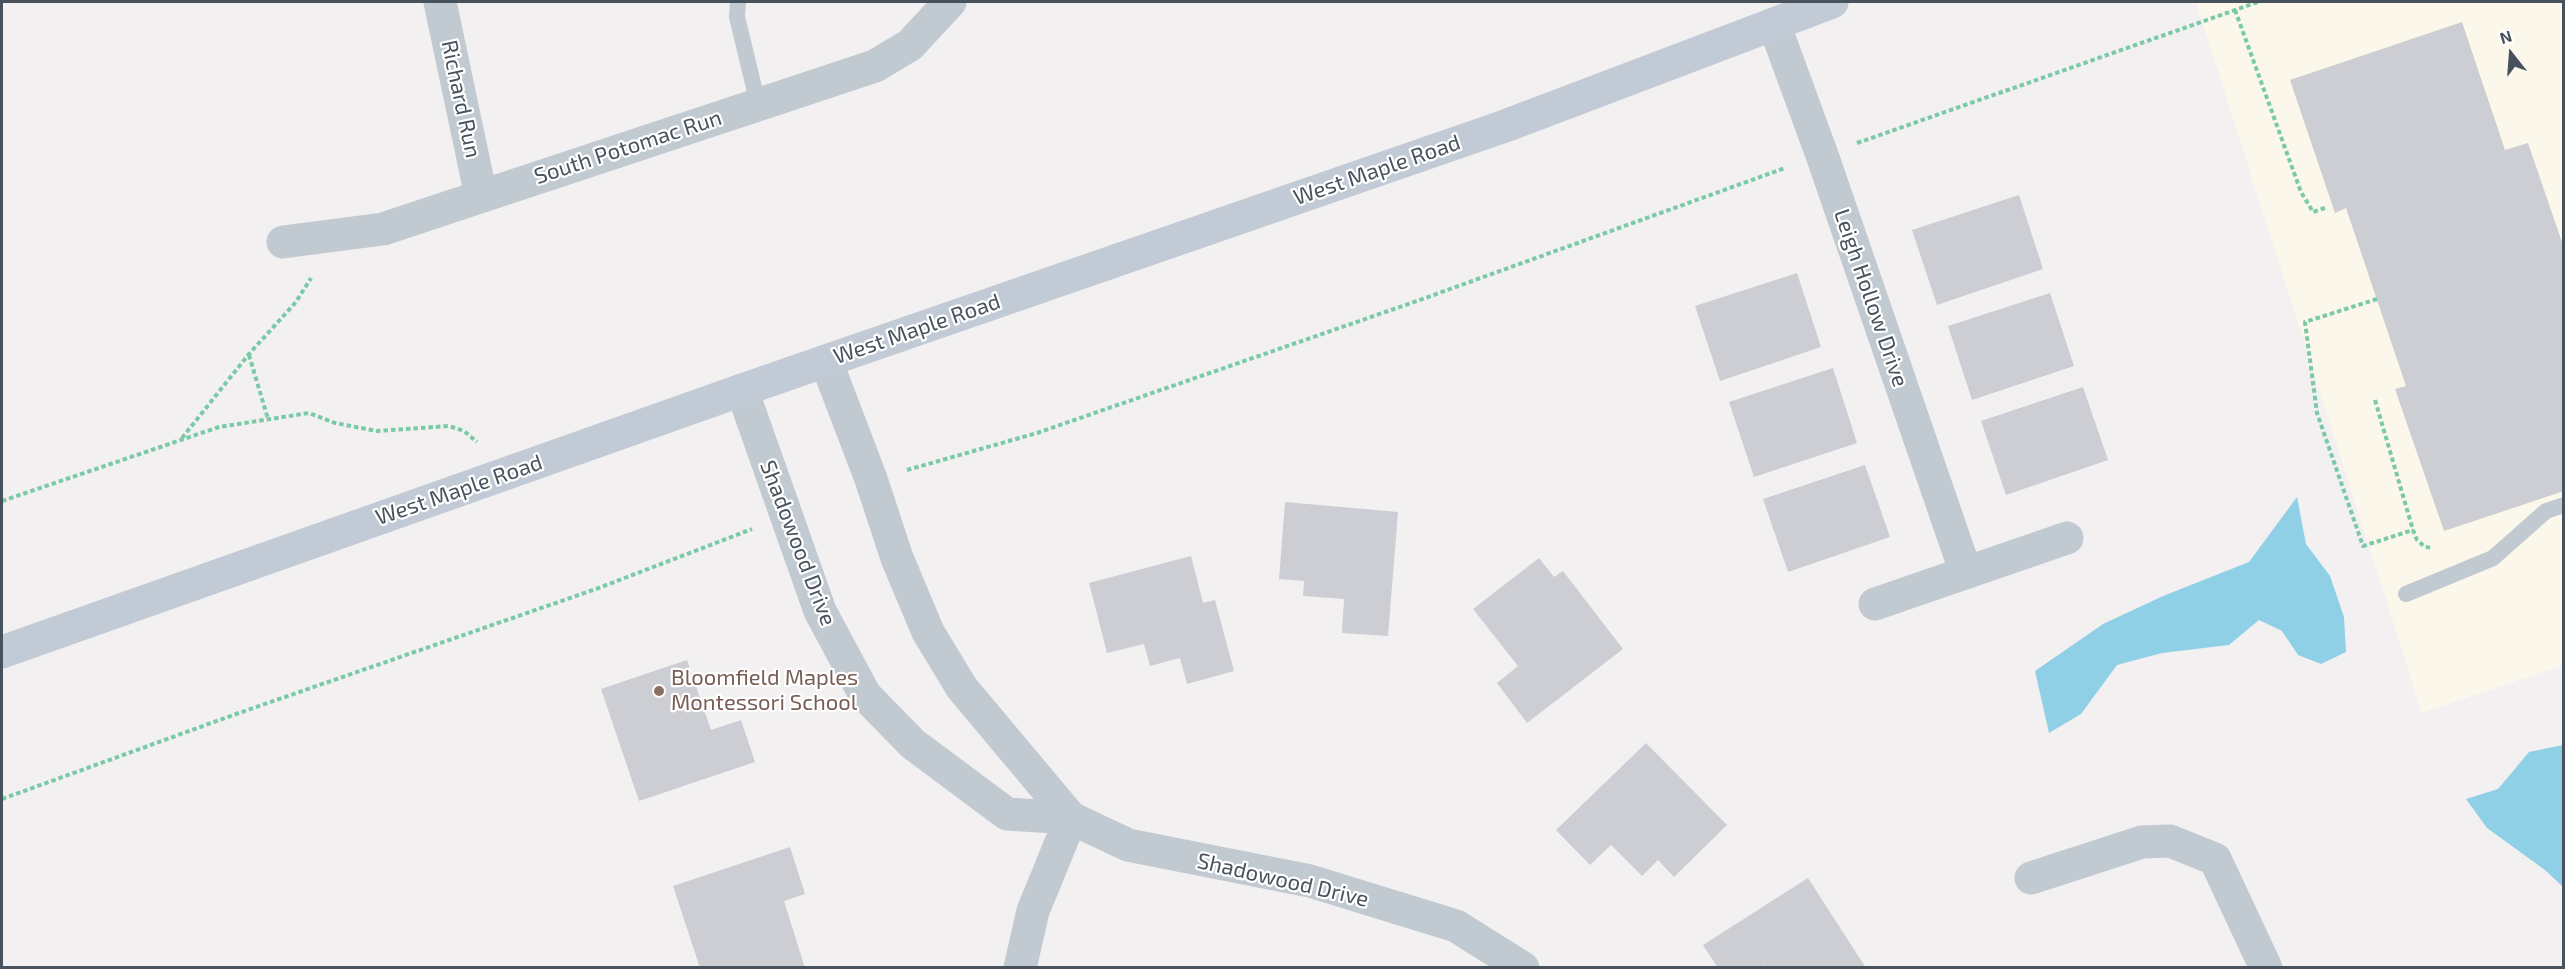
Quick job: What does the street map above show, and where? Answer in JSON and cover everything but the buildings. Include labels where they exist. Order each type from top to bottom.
[{"type":"main road","name":"West Maple Road","points":[[2,652],[742,390],[1505,126],[1832,2]]},
{"type":"street","name":"Richard Run","points":[[440,2],[481,196]]},
{"type":"street","name":"South Potomac Run","points":[[283,242],[383,229],[875,66],[910,45],[950,2]]},
{"type":"street","name":"Leigh Hollow Drive","points":[[1774,24],[1822,154],[1966,573]]},
{"type":"street","name":"Shadowood Drive","points":[[826,361],[871,479],[897,558],[928,632],[962,688],[1071,818]]},
{"type":"street","name":"Shadowood Drive","points":[[742,390],[820,611],[865,695],[913,744],[1007,814],[1071,818],[1128,845],[1310,881],[1456,926],[1523,968]]},
{"type":"street","points":[[1875,604],[2067,538]]},
{"type":"street","points":[[1020,968],[1033,911],[1071,818]]},
{"type":"street","points":[[2031,878],[2142,842],[2170,841],[2215,859],[2266,968]]},
{"type":"lane","points":[[738,2],[737,17],[758,104]]},
{"type":"lane","points":[[2406,594],[2493,558],[2546,511],[2564,505]]},
{"type":"path","points":[[902,470],[929,465],[1037,433],[1417,301],[1822,154],[2258,2]]},
{"type":"path","points":[[2235,10],[2301,192],[2313,212],[2325,208]]},
{"type":"path","points":[[182,439],[249,354],[296,302],[314,273],[324,238]]},
{"type":"path","points":[[2377,299],[2305,322],[2318,413],[2363,546],[2413,530]]},
{"type":"path","points":[[249,354],[268,419]]},
{"type":"path","points":[[2375,400],[2417,540],[2425,548],[2437,548]]},
{"type":"path","points":[[2,501],[219,427],[309,413],[335,423],[377,431],[449,426],[464,430],[476,439],[489,479]]},
{"type":"path","points":[[2,799],[236,714],[596,589],[753,528]]},
{"type":"shaded area","points":[[2196,2],[2563,2],[2563,665],[2422,713]]},
{"type":"water","points":[[2297,497],[2306,544],[2330,576],[2344,617],[2346,652],[2321,664],[2298,655],[2282,631],[2259,620],[2229,645],[2162,653],[2117,665],[2081,714],[2049,733],[2035,671],[2103,624],[2163,596],[2249,562]]},
{"type":"water","points":[[2564,745],[2563,887],[2545,870],[2487,828],[2466,799],[2498,789],[2529,752]]},
{"type":"place","name":"Bloomfield Maples Montessori School","points":[[659,691]]}]
